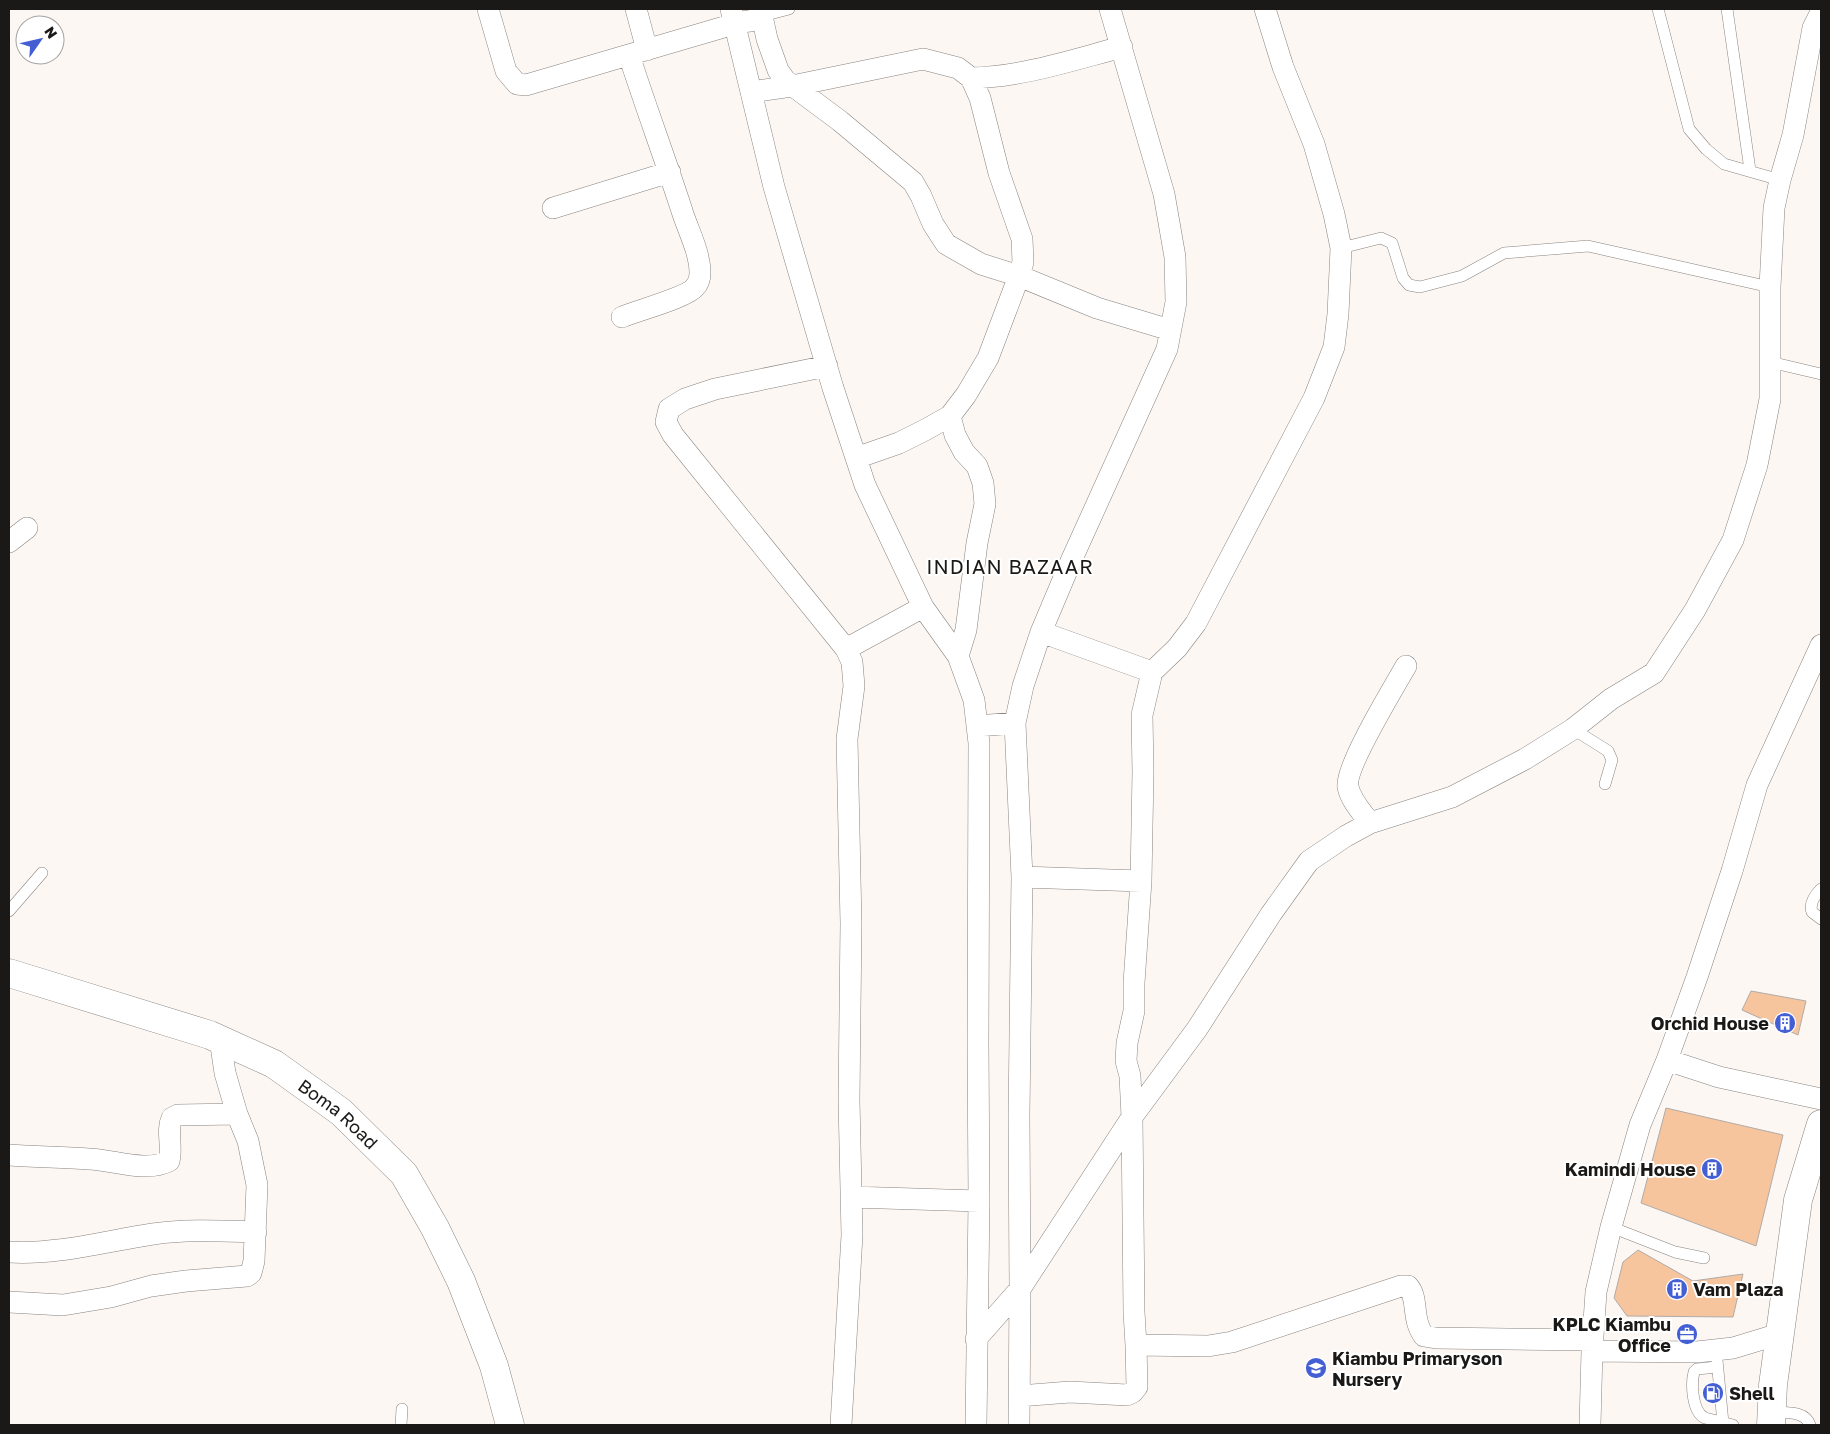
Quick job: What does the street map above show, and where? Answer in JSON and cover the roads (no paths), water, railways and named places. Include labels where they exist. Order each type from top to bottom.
[{"type":"main road","name":"Boma Road","points":[[9,973],[220,1039],[274,1064],[341,1112],[404,1174],[436,1228],[461,1281],[494,1366],[510,1425]]},
{"type":"main road","points":[[1771,1419],[1772,1384],[1798,1200],[1821,1124]]},
{"type":"street","points":[[488,9],[506,71],[517,84],[526,85],[638,52],[733,16],[750,21],[762,16],[767,39],[778,70],[792,86],[840,120],[913,182],[933,224],[946,244],[981,264],[1019,276],[1097,308],[1170,330]]},
{"type":"street","points":[[622,316],[680,296],[694,289],[699,281],[700,272],[670,172],[651,123],[638,52],[636,9]]},
{"type":"street","points":[[1019,1425],[1019,1105],[1022,877],[1015,723],[1023,686],[1041,632],[1167,349],[1176,302],[1175,257],[1164,194],[1110,9]]},
{"type":"street","points":[[1019,1396],[1070,1392],[1127,1395],[1134,1392],[1137,1387],[1134,1312],[1132,1117],[1130,1076],[1126,1061],[1127,1043],[1134,1011],[1141,880],[1142,715],[1152,672],[1176,648],[1196,623],[1314,398],[1334,347],[1341,270],[1341,248],[1334,214],[1314,144],[1283,67],[1265,9]]},
{"type":"street","points":[[976,1339],[1020,1289],[1132,1117],[1197,1029],[1271,914],[1309,861],[1346,836],[1370,823],[1452,797],[1525,759],[1572,729],[1611,699],[1654,673],[1696,610],[1733,540],[1757,465],[1770,399],[1770,287],[1774,208],[1780,180],[1794,135],[1813,28],[1821,12]]},
{"type":"street","points":[[733,16],[774,187],[827,366],[865,484],[923,607],[958,656],[974,700],[979,743],[979,1201],[976,1425]]},
{"type":"street","points":[[971,78],[996,78],[1122,47]]},
{"type":"street","points":[[751,92],[792,86],[923,58],[958,68],[971,78],[980,98],[999,173],[1022,239],[1023,262],[1019,276],[988,358],[966,395],[950,416],[898,443],[856,458]]},
{"type":"street","points":[[553,208],[670,172]]},
{"type":"street","points":[[827,366],[715,389],[684,399],[669,409],[666,422],[673,435],[846,649],[852,662],[854,686],[847,739],[851,923],[849,1100],[852,1235],[841,1425]]},
{"type":"street","points":[[950,416],[955,435],[964,452],[977,466],[983,483],[985,504],[977,543],[966,630],[958,656]]},
{"type":"street","points":[[9,542],[27,528]]},
{"type":"street","points":[[846,649],[923,607]]},
{"type":"street","points":[[1041,632],[1152,672]]},
{"type":"street","points":[[1590,1425],[1592,1346],[1596,1292],[1611,1227],[1640,1125],[1667,1060],[1729,880],[1757,785],[1821,645]]},
{"type":"street","points":[[1370,823],[1355,804],[1348,788],[1348,777],[1365,740],[1406,666]]},
{"type":"street","points":[[977,726],[1015,723]]},
{"type":"street","points":[[1022,877],[1141,880]]},
{"type":"street","points":[[9,1302],[63,1305],[112,1297],[151,1286],[247,1276],[251,1273],[254,1261],[256,1232],[257,1185],[248,1141],[224,1073],[220,1039]]},
{"type":"street","points":[[1667,1060],[1719,1077],[1821,1100]]},
{"type":"street","points":[[9,1155],[90,1159],[160,1166],[169,1162],[171,1153],[170,1124],[172,1118],[178,1115],[237,1114]]},
{"type":"street","points":[[851,1197],[979,1201]]},
{"type":"street","points":[[9,1252],[118,1241],[154,1234],[208,1231],[256,1232]]},
{"type":"street","points":[[1136,1345],[1208,1346],[1232,1342],[1401,1286],[1408,1286],[1413,1291],[1417,1324],[1424,1336],[1436,1338],[1698,1352],[1717,1358],[1733,1348],[1780,1334]]},
{"type":"lane","points":[[762,16],[789,9]]},
{"type":"lane","points":[[1658,9],[1689,128],[1706,149],[1724,164],[1780,180]]},
{"type":"lane","points":[[1727,9],[1750,170]]},
{"type":"lane","points":[[1341,248],[1380,238],[1392,243],[1403,278],[1409,285],[1420,287],[1462,276],[1504,253],[1588,246],[1770,287]]},
{"type":"lane","points":[[1770,362],[1821,374]]},
{"type":"lane","points":[[1572,729],[1608,751],[1611,755],[1612,760],[1605,784]]},
{"type":"lane","points":[[9,911],[42,873]]},
{"type":"lane","points":[[1821,889],[1814,896],[1811,908],[1812,912],[1821,919]]},
{"type":"lane","points":[[1611,1227],[1675,1252],[1704,1258]]},
{"type":"lane","points":[[1717,1358],[1728,1424],[1701,1416],[1695,1406],[1694,1372],[1717,1358]]},
{"type":"lane","points":[[401,1425],[402,1410]]},
{"type":"lane","points":[[1771,1419],[1801,1414],[1809,1421],[1810,1425]]},
{"type":"place","name":"Orchid House","points":[[1785,1023]]},
{"type":"place","name":"Kamindi House","points":[[1712,1169]]},
{"type":"place","name":"Vam Plaza","points":[[1677,1289]]},
{"type":"place","name":"KPLC Kiambu Office","points":[[1687,1334]]},
{"type":"place","name":"Kiambu Primaryson Nursery","points":[[1316,1368]]},
{"type":"place","name":"Shell","points":[[1713,1393]]},
{"type":"district","name":"INDIAN BAZAAR","points":[[1010,566]]}]
